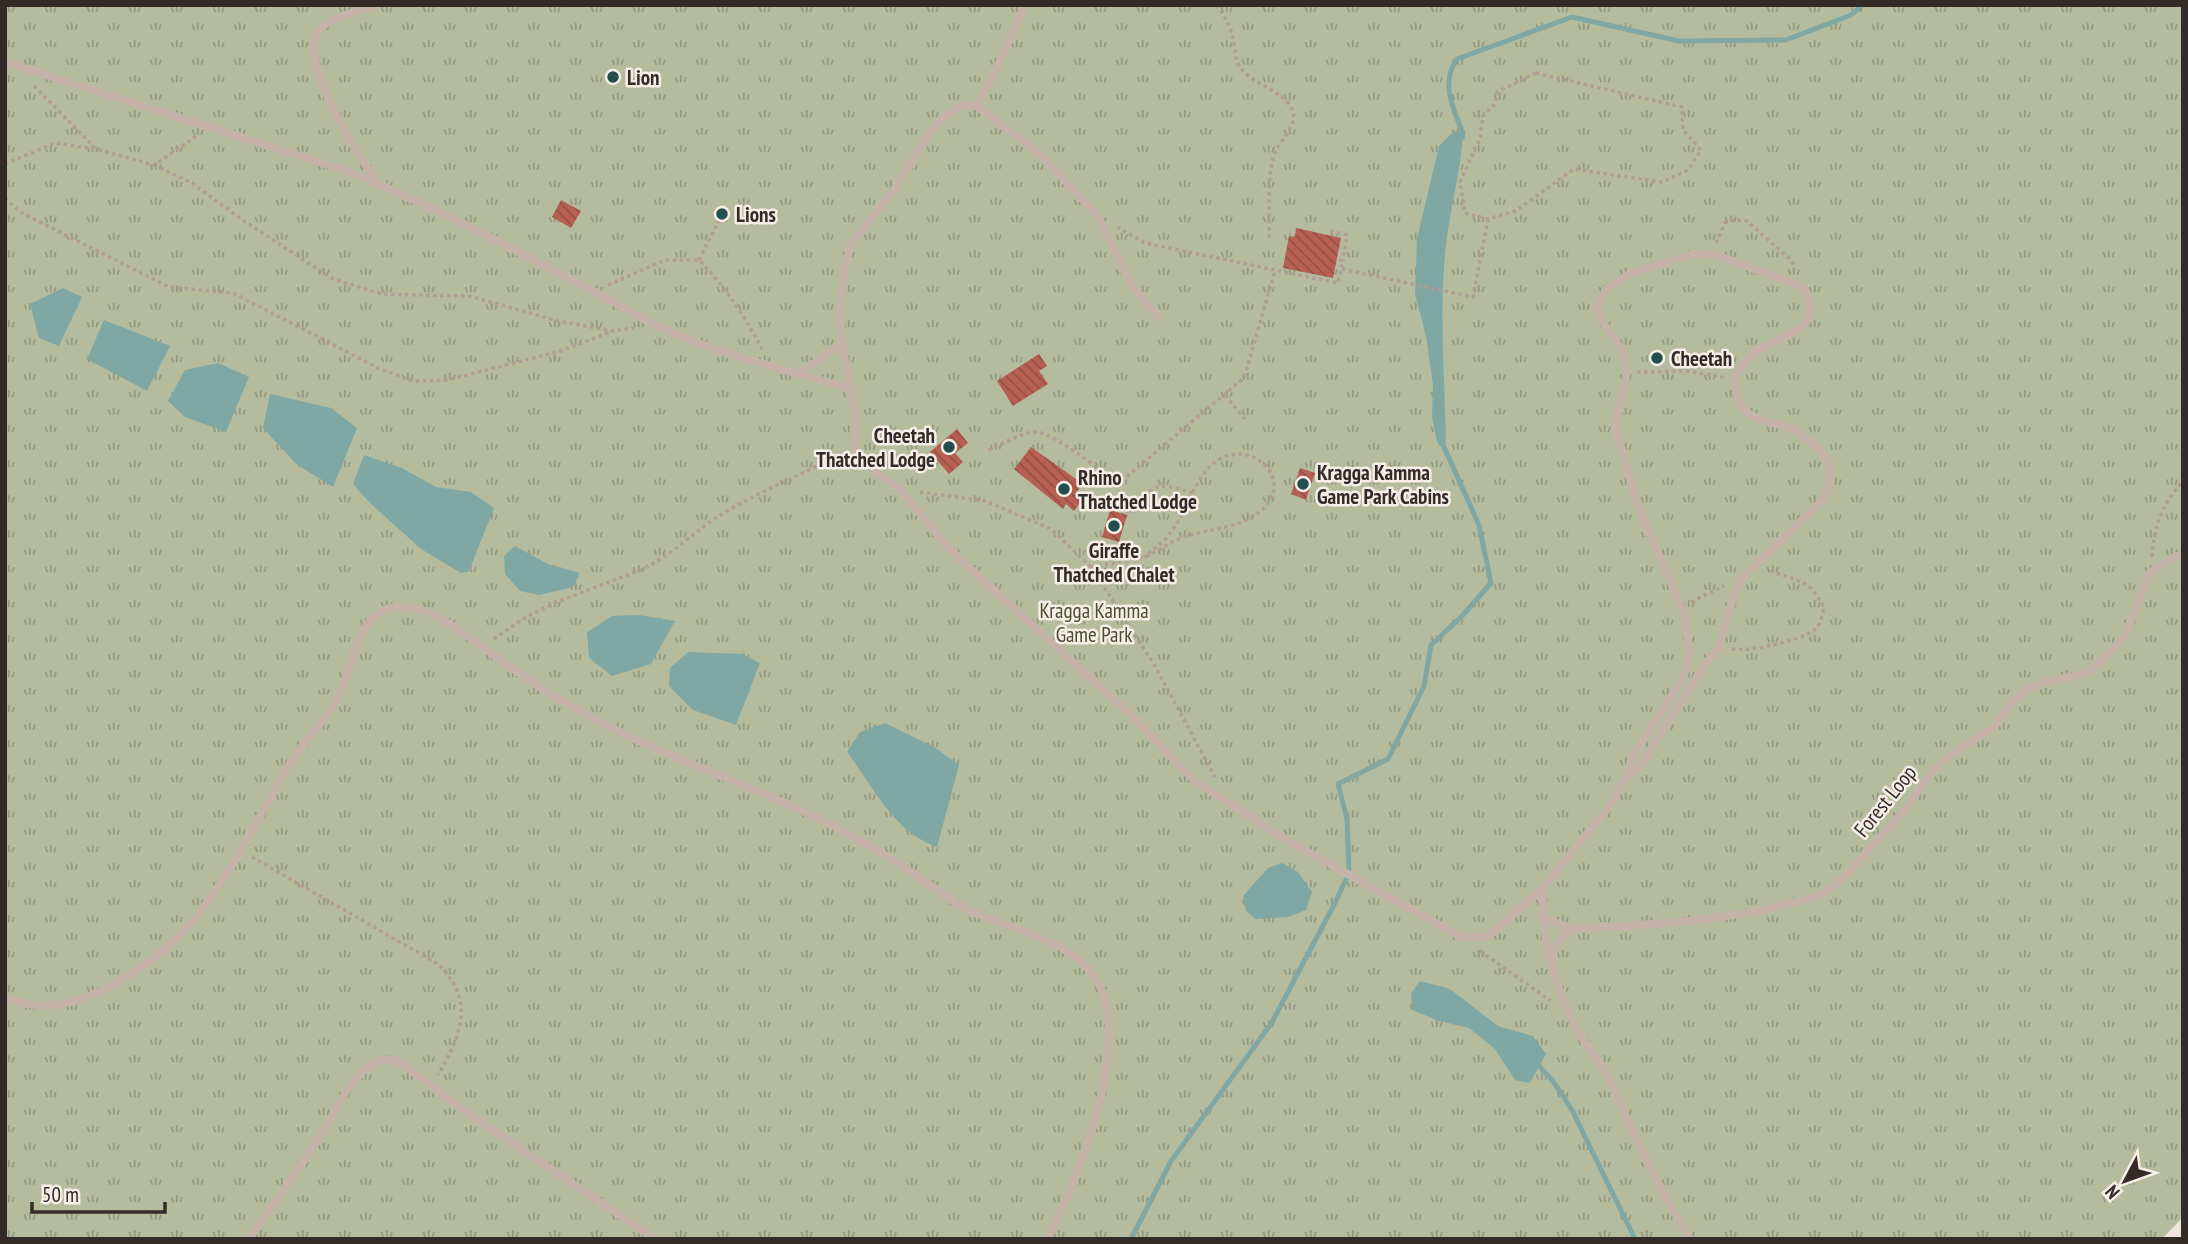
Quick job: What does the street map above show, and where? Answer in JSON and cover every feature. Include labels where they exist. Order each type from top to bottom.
[{"type":"lane","points":[[377,5],[335,20],[320,29],[313,40],[313,53],[349,141],[380,184]]},
{"type":"lane","points":[[977,106],[1025,5]]},
{"type":"lane","points":[[9,63],[347,171],[380,184],[594,291],[657,326],[692,341],[850,389]]},
{"type":"lane","points":[[1158,317],[1132,286],[1097,215],[1039,153],[977,106],[963,106],[946,115],[932,130],[893,191],[850,244],[841,302],[842,344],[858,424],[854,446],[877,473],[900,489],[951,551],[1130,714],[1195,781],[1290,842],[1461,937],[1481,938],[1491,934],[1543,888],[1608,808],[1625,779],[1632,758],[1682,678],[1690,656],[1688,632],[1681,605],[1639,506],[1615,426],[1628,372],[1622,349],[1601,320],[1597,309],[1599,299],[1609,287],[1629,275],[1692,254],[1709,254],[1802,287],[1808,296],[1807,321],[1799,331],[1753,353],[1734,379],[1738,398],[1745,410],[1762,420],[1792,428],[1816,446],[1827,459],[1832,472],[1830,484],[1823,500],[1745,575],[1728,611],[1719,648],[1706,663],[1641,765],[1625,779]]},
{"type":"lane","points":[[799,373],[842,344]]},
{"type":"lane","points":[[2150,573],[2176,556],[2183,556]]},
{"type":"lane","name":"Forest Loop","points":[[1541,916],[1573,929],[1694,920],[1756,912],[1817,897],[1839,882],[1889,828],[1933,770],[1949,755],[1994,727],[2013,701],[2047,681],[2089,671],[2100,662],[2124,637],[2150,573]]},
{"type":"lane","points":[[5,999],[54,1005],[85,997],[111,986],[179,936],[201,912],[293,758],[334,705],[346,681],[363,629],[374,616],[388,609],[409,607],[433,614],[599,722],[655,750],[785,803],[836,827],[892,859],[969,911],[1030,933],[1063,950],[1092,973],[1100,988],[1106,1011],[1108,1029],[1105,1064],[1088,1145],[1070,1193],[1047,1239]]},
{"type":"lane","points":[[1690,656],[1706,663]]},
{"type":"lane","points":[[1543,888],[1541,916],[1550,959],[1573,1016],[1584,1040],[1603,1068],[1643,1154],[1690,1239]]},
{"type":"lane","points":[[1550,959],[1560,940],[1573,929]]},
{"type":"lane","points":[[248,1239],[312,1149],[349,1087],[363,1071],[378,1060],[394,1060],[408,1068],[462,1109],[654,1239]]},
{"type":"path","points":[[1216,5],[1232,29],[1236,62],[1252,79],[1291,106],[1294,115],[1290,128],[1274,154],[1269,239]]},
{"type":"path","points":[[9,63],[96,149]]},
{"type":"path","points":[[1536,74],[1682,107],[1683,130],[1701,150],[1688,170],[1662,183],[1574,169],[1516,211],[1488,219],[1465,213],[1460,182],[1480,139],[1483,116],[1495,104],[1497,92],[1536,74]]},
{"type":"path","points":[[154,165],[212,126]]},
{"type":"path","points":[[5,164],[55,143],[96,149],[154,165],[192,183],[241,219],[333,279],[382,294],[469,296],[558,321],[613,331]]},
{"type":"path","points":[[5,198],[20,212],[169,287],[233,293],[378,368],[412,381],[447,380],[561,351],[613,331],[657,326]]},
{"type":"path","points":[[699,260],[722,214]]},
{"type":"path","points":[[1097,215],[1145,243],[1275,272],[1297,273],[1338,282],[1347,235],[1330,231]]},
{"type":"path","points":[[1342,269],[1473,297],[1488,219]]},
{"type":"path","points":[[1709,254],[1725,223],[1733,220],[1747,221],[1792,261],[1802,287]]},
{"type":"path","points":[[594,291],[665,260],[699,260],[719,281],[749,324],[769,364]]},
{"type":"path","points":[[1337,260],[1343,261]]},
{"type":"path","points":[[1118,484],[1244,379],[1275,272]]},
{"type":"path","points":[[1628,372],[1686,371],[1734,379]]},
{"type":"path","points":[[1225,396],[1246,421]]},
{"type":"path","points":[[988,450],[1035,432],[1044,434],[1077,453],[1118,484],[1120,499],[1130,514],[1151,488],[1167,485],[1193,493]]},
{"type":"path","points":[[484,647],[528,616],[590,588],[645,568],[730,510],[854,446]]},
{"type":"path","points":[[1091,567],[1144,557],[1181,538],[1242,523],[1263,510],[1273,497],[1276,484],[1268,469],[1256,458],[1241,452],[1221,458],[1206,470],[1168,536],[1144,557]]},
{"type":"path","points":[[1072,458],[1077,453]]},
{"type":"path","points":[[2150,573],[2157,519],[2172,493],[2183,481]]},
{"type":"path","points":[[900,489],[986,501],[1051,529],[1091,567],[1155,666],[1216,780]]},
{"type":"path","points":[[1719,648],[1740,650],[1764,647],[1814,631],[1820,622],[1824,607],[1816,592],[1793,577],[1775,573],[1758,563]]},
{"type":"path","points":[[1681,605],[1745,575]]},
{"type":"path","points":[[240,850],[438,964],[450,975],[460,998],[462,1017],[458,1038],[431,1085]]},
{"type":"path","points":[[1461,937],[1573,1016]]},
{"type":"green space","name":"Kragga Kamma Game Park","points":[[5,5],[2183,5],[2183,1217],[2162,1239],[5,1239]]},
{"type":"water","points":[[1454,131],[1463,133],[1444,268],[1442,315],[1445,452],[1437,442],[1432,417],[1433,385],[1426,336],[1415,294],[1417,239],[1439,146]]},
{"type":"water","points":[[63,288],[82,297],[59,346],[39,338],[30,304]]},
{"type":"water","points":[[104,320],[170,346],[147,391],[87,359]]},
{"type":"water","points":[[218,363],[249,377],[226,432],[185,417],[168,401],[185,370]]},
{"type":"water","points":[[270,394],[331,408],[357,428],[333,487],[296,464],[263,428]]},
{"type":"water","points":[[364,455],[402,468],[436,487],[471,492],[494,508],[469,571],[461,573],[421,549],[370,503],[353,484]]},
{"type":"water","points":[[515,546],[548,564],[580,573],[573,587],[539,595],[520,591],[505,574],[504,556]]},
{"type":"water","points":[[639,615],[675,621],[651,664],[612,676],[589,658],[587,632],[612,616]]},
{"type":"water","points":[[688,652],[742,654],[760,663],[736,725],[693,710],[669,686],[670,668]]},
{"type":"water","points":[[885,723],[934,747],[959,765],[937,847],[908,831],[896,820],[847,752],[860,732]]},
{"type":"water","points":[[1282,863],[1298,872],[1312,892],[1306,910],[1288,917],[1255,919],[1246,911],[1243,896],[1268,868]]},
{"type":"water","points":[[1420,981],[1450,989],[1498,1026],[1533,1036],[1546,1054],[1530,1083],[1515,1080],[1495,1049],[1469,1028],[1439,1021],[1412,1010],[1411,993]]},
{"type":"building","points":[[561,200],[581,211],[571,228],[552,217]]},
{"type":"building","points":[[1296,228],[1341,238],[1333,278],[1283,268],[1289,236],[1295,237]]},
{"type":"building","points":[[1039,354],[1047,366],[1039,371],[1048,384],[1013,406],[997,381]]},
{"type":"building","name":"Cheetah Thatched Lodge","points":[[957,429],[968,443],[955,453],[963,462],[949,474],[930,452]]},
{"type":"building","points":[[1031,447],[1083,484],[1075,494],[1082,500],[1074,511],[1066,504],[1063,509],[1014,469]]},
{"type":"building","name":"Kragga Kamma Game Park Cabins","points":[[1300,468],[1315,473],[1306,500],[1291,494]]},
{"type":"building","name":"Giraffe Thatched Chalet","points":[[1110,510],[1127,515],[1119,542],[1102,537]]},
{"type":"waterway","points":[[1462,138],[1463,133],[1452,105],[1449,87],[1449,77],[1457,59],[1572,17],[1679,41],[1786,40],[1851,15],[1862,5]]},
{"type":"waterway","points":[[1131,1239],[1171,1161],[1271,1024],[1349,873],[1347,819],[1338,784],[1388,759],[1424,686],[1431,645],[1463,615],[1491,583],[1479,525],[1444,447]]},
{"type":"waterway","points":[[1539,1066],[1553,1081],[1572,1110],[1635,1239]]},
{"type":"place","name":"Lion","points":[[613,77]]},
{"type":"place","name":"Lions","points":[[722,214]]},
{"type":"place","name":"Cheetah","points":[[1657,358]]},
{"type":"place","name":"Cheetah Thatched Lodge","points":[[949,447]]},
{"type":"place","name":"Kragga Kamma Game Park Cabins","points":[[1303,484]]},
{"type":"place","name":"Rhino Thatched Lodge","points":[[1064,489]]},
{"type":"place","name":"Giraffe Thatched Chalet","points":[[1114,526]]}]
